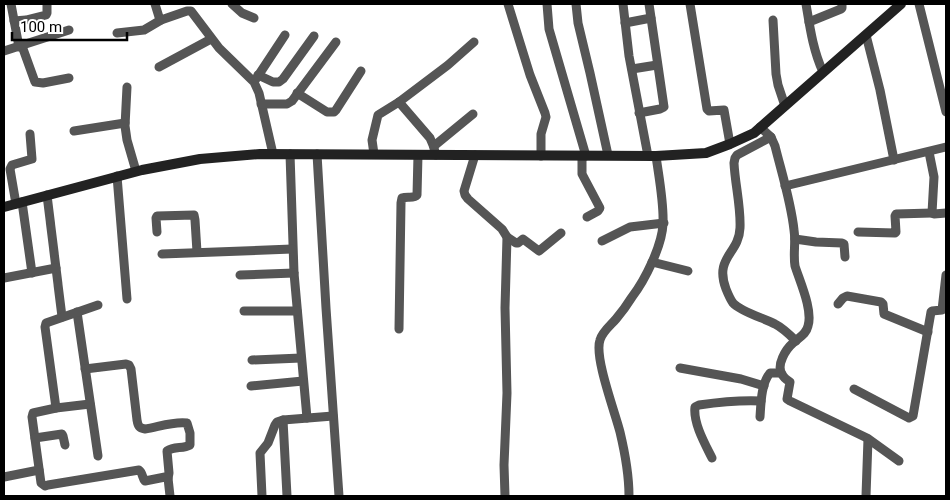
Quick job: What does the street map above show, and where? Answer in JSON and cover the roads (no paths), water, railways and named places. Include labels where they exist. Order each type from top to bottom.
[{"type":"street","points":[[11,4],[20,46],[35,82],[43,83],[69,78]]},
{"type":"street","points":[[14,21],[46,15],[47,4]]},
{"type":"street","points":[[156,4],[161,20]]},
{"type":"street","points":[[117,33],[144,30],[161,20],[191,11],[198,4]]},
{"type":"street","points":[[232,4],[242,13],[254,18]]},
{"type":"street","points":[[508,4],[530,75],[546,116],[541,134],[541,156]]},
{"type":"street","points":[[547,4],[549,29],[583,160],[582,174],[600,208],[587,217]]},
{"type":"street","points":[[576,4],[578,23],[608,155]]},
{"type":"street","points":[[623,4],[639,113],[654,159],[664,223],[652,262],[634,296],[606,330],[600,340],[599,348],[600,363],[620,432],[629,475],[630,496]]},
{"type":"street","points":[[639,113],[660,109],[664,106],[649,4]]},
{"type":"street","points":[[690,4],[706,110],[724,110],[730,144]]},
{"type":"street","points":[[806,4],[816,55],[824,72]]},
{"type":"street","points":[[809,22],[841,10],[842,4]]},
{"type":"street","points":[[796,341],[775,324],[738,307],[727,292],[723,268],[738,240],[740,228],[735,158],[765,132],[785,106],[824,72],[867,40],[901,4]]},
{"type":"street","points":[[919,4],[946,112]]},
{"type":"street","points":[[191,11],[219,48],[256,78],[273,82],[283,79],[314,36]]},
{"type":"street","points":[[625,23],[651,18]]},
{"type":"street","points":[[773,20],[776,74],[785,106]]},
{"type":"street","points":[[4,52],[70,30]]},
{"type":"street","points":[[273,154],[256,86],[256,78],[285,35]]},
{"type":"street","points":[[159,67],[211,39]]},
{"type":"street","points":[[867,40],[880,90],[894,160]]},
{"type":"street","points":[[261,104],[287,104],[292,101],[336,42]]},
{"type":"street","points":[[374,154],[372,142],[377,116],[448,65],[474,42]]},
{"type":"street","points":[[632,69],[657,64]]},
{"type":"street","points":[[297,93],[327,112],[334,112],[361,71]]},
{"type":"street","points":[[127,87],[125,123],[127,140],[136,172]]},
{"type":"street","points":[[399,102],[430,138],[435,150]]},
{"type":"street","points":[[4,207],[48,201],[118,180],[136,172],[200,159],[273,154],[290,160],[318,160],[374,154],[418,160],[435,150],[474,114]]},
{"type":"street","points":[[74,131],[125,123]]},
{"type":"street","points":[[435,150],[474,160],[541,156],[583,160],[608,155],[654,159],[706,153],[754,133],[765,132]]},
{"type":"street","points":[[765,132],[775,146],[785,186],[793,223],[795,266],[809,319],[805,334],[789,347],[780,366],[781,373],[790,382],[788,400],[868,439],[899,461]]},
{"type":"street","points":[[30,134],[32,159],[12,165],[10,169],[21,206],[32,273]]},
{"type":"street","points":[[785,186],[946,148]]},
{"type":"street","points":[[929,152],[934,177],[932,213]]},
{"type":"street","points":[[290,160],[292,249],[307,418]]},
{"type":"street","points":[[318,160],[339,496]]},
{"type":"street","points":[[400,329],[401,203],[402,198],[415,197],[417,195],[418,160]]},
{"type":"street","points":[[474,160],[464,191],[465,195],[507,237],[516,243],[523,239],[539,251],[561,234]]},
{"type":"street","points":[[118,180],[128,299]]},
{"type":"street","points":[[48,201],[62,318]]},
{"type":"street","points":[[858,232],[895,233],[896,214],[946,213]]},
{"type":"street","points":[[157,232],[156,218],[158,216],[194,215],[196,252]]},
{"type":"street","points":[[602,241],[630,227],[664,223]]},
{"type":"street","points":[[505,496],[504,465],[507,394],[504,308],[507,237]]},
{"type":"street","points":[[795,239],[842,243],[845,257]]},
{"type":"street","points":[[162,254],[292,249]]},
{"type":"street","points":[[652,262],[688,271]]},
{"type":"street","points":[[4,278],[56,268]]},
{"type":"street","points":[[240,275],[294,274]]},
{"type":"street","points":[[854,389],[912,418],[932,311],[942,311],[946,275]]},
{"type":"street","points":[[838,304],[847,296],[881,302],[884,314],[928,332]]},
{"type":"street","points":[[56,408],[45,325],[47,322],[98,305]]},
{"type":"street","points":[[244,311],[297,311]]},
{"type":"street","points":[[77,312],[98,456]]},
{"type":"street","points":[[252,360],[301,358]]},
{"type":"street","points":[[86,369],[129,364],[138,427],[144,429],[187,423],[190,433],[190,445],[167,451],[170,496]]},
{"type":"street","points":[[680,368],[741,379],[764,386]]},
{"type":"street","points":[[760,417],[761,401],[767,378],[770,373],[781,373]]},
{"type":"street","points":[[251,386],[303,380]]},
{"type":"street","points":[[712,458],[698,426],[695,407],[732,401],[761,401]]},
{"type":"street","points":[[90,404],[33,413],[41,483],[45,486],[137,470],[140,471],[146,481],[168,478]]},
{"type":"street","points":[[262,496],[260,453],[268,443],[277,422],[333,416]]},
{"type":"street","points":[[283,420],[287,496]]},
{"type":"street","points":[[35,438],[62,434],[65,445]]},
{"type":"street","points":[[866,496],[868,439]]},
{"type":"street","points":[[4,477],[39,470]]}]
